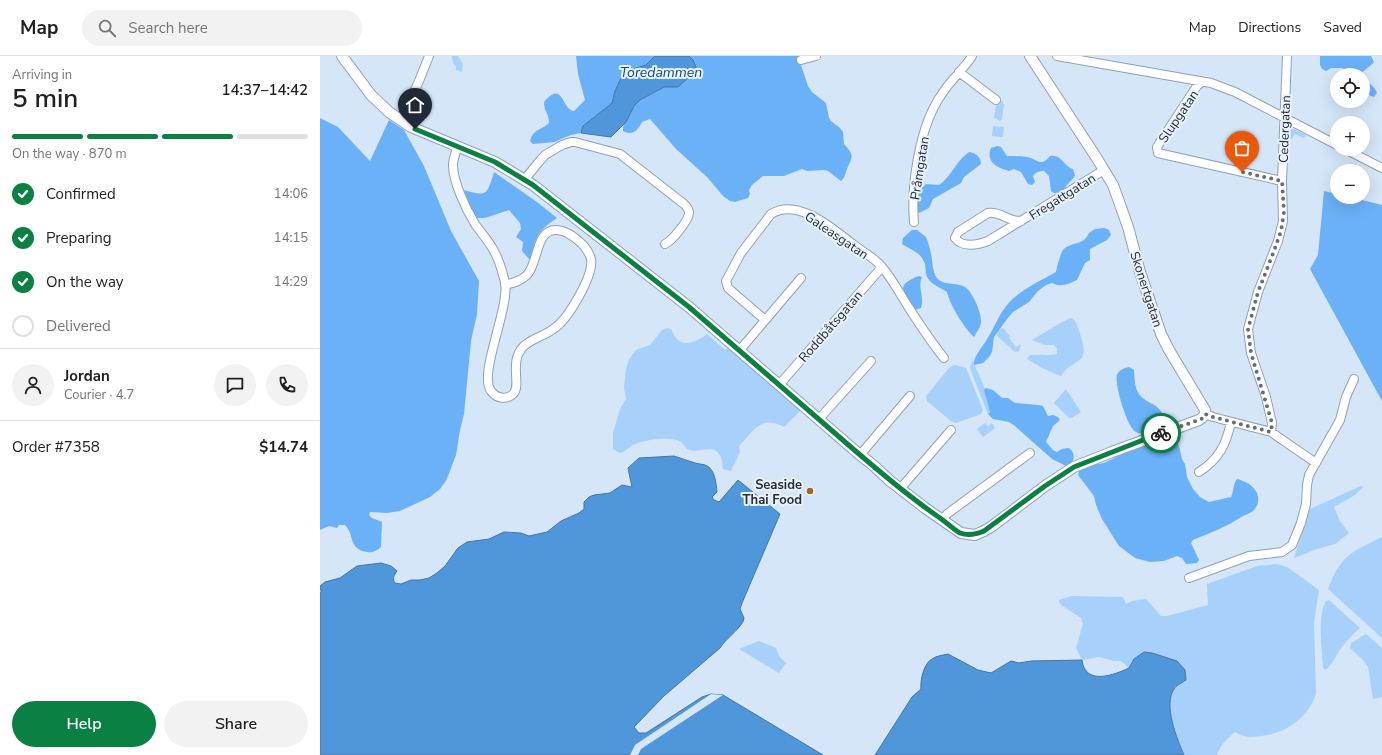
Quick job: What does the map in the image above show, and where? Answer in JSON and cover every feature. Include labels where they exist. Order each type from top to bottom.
[{"type":"street","points":[[342,56],[371,95],[389,112],[411,127],[495,162],[525,179],[689,307],[900,489],[961,533],[975,535],[984,531],[1045,486],[1074,467],[1199,420],[1203,418],[1205,414],[1271,432],[1316,463]]},
{"type":"street","points":[[400,120],[419,81],[429,56]]},
{"type":"street","points":[[801,60],[816,56]]},
{"type":"street","name":"Pråmgatan","points":[[914,222],[914,194],[924,130],[938,100],[972,56]]},
{"type":"street","name":"Skonertgatan","points":[[1030,56],[1104,170],[1117,195],[1142,278],[1161,334],[1205,410],[1205,414]]},
{"type":"street","points":[[1057,56],[1202,82],[1226,88],[1330,141]]},
{"type":"street","name":"Cedergatan","points":[[1271,432],[1272,423],[1251,353],[1248,329],[1258,292],[1281,231],[1284,212],[1282,181],[1287,56]]},
{"type":"street","points":[[959,72],[996,100]]},
{"type":"street","name":"Slupgatan","points":[[1202,82],[1157,148],[1157,152],[1161,155],[1282,181]]},
{"type":"street","points":[[525,179],[545,155],[562,145],[571,142],[620,154],[684,204],[688,210],[688,216],[675,236],[666,244]]},
{"type":"street","points":[[457,147],[453,164],[456,180],[468,212],[498,259],[505,286],[500,322],[488,371],[487,382],[493,394],[505,398],[511,396],[516,390],[515,361],[522,348],[527,343],[556,328],[569,314],[582,290],[591,266],[591,259],[588,250],[580,241],[564,232],[551,230],[540,240],[534,264],[526,276],[505,286]]},
{"type":"street","points":[[1359,156],[1382,168]]},
{"type":"street","name":"Fregattgatan","points":[[1021,221],[1011,221],[996,213],[988,213],[958,232],[954,238],[963,244],[979,245],[988,241],[1021,221],[1104,170]]},
{"type":"street","name":"Galeasgatan","points":[[765,320],[728,288],[726,281],[741,253],[764,221],[774,212],[788,209],[808,214],[846,239],[882,267],[919,324],[944,358]]},
{"type":"street","name":"Roddbåtsgatan","points":[[779,385],[882,267]]},
{"type":"street","points":[[739,350],[801,278]]},
{"type":"street","points":[[819,419],[871,360]]},
{"type":"street","points":[[1189,578],[1249,556],[1282,552],[1290,547],[1295,540],[1301,523],[1306,504],[1309,475],[1340,420],[1346,397],[1354,379]]},
{"type":"street","points":[[860,454],[910,396]]},
{"type":"street","points":[[1199,472],[1209,466],[1219,455],[1229,434],[1231,422]]},
{"type":"street","points":[[900,489],[951,430]]},
{"type":"street","points":[[942,520],[947,514],[1030,453]]},
{"type":"shaded area","points":[[452,56],[458,56],[463,64],[462,72],[456,70]]},
{"type":"shaded area","points":[[576,56],[655,56],[646,65],[627,71],[621,78],[615,91],[612,103],[583,126],[581,133],[571,135],[555,142],[533,144],[530,141],[534,134],[549,123],[544,102],[550,96],[559,94],[567,106],[574,111],[585,100],[578,74]]},
{"type":"shaded area","points":[[689,56],[798,56],[808,86],[812,92],[826,103],[829,118],[843,132],[844,144],[851,153],[852,156],[843,179],[841,181],[828,171],[807,171],[802,169],[784,176],[763,176],[752,185],[749,190],[750,194],[748,198],[735,202],[730,201],[723,196],[707,177],[676,149],[650,119],[642,122],[634,132],[629,133],[623,131],[627,118],[634,106],[640,100],[664,87],[678,87],[688,78],[693,60]]},
{"type":"shaded area","points":[[1320,56],[1371,56],[1374,62],[1367,68],[1330,68],[1326,71],[1322,69],[1320,65]]},
{"type":"shaded area","points":[[1370,84],[1377,93],[1374,97],[1370,96]]},
{"type":"shaded area","points":[[999,101],[1002,101],[1004,105],[1002,119],[1000,121],[994,118],[996,105]]},
{"type":"shaded area","points":[[320,118],[338,127],[370,161],[389,120],[404,130],[424,166],[451,231],[479,281],[477,314],[471,341],[464,414],[456,455],[446,481],[440,489],[430,497],[400,511],[387,513],[370,512],[369,515],[372,518],[382,522],[381,547],[376,551],[371,552],[361,550],[354,545],[345,525],[339,525],[337,528],[329,526],[320,530]]},
{"type":"shaded area","points":[[993,126],[1004,127],[1003,137],[992,136]]},
{"type":"shaded area","points":[[1288,127],[1306,135],[1304,138],[1295,134],[1292,139],[1286,136]]},
{"type":"shaded area","points":[[997,146],[1001,147],[1007,156],[1027,157],[1039,162],[1044,162],[1050,156],[1057,157],[1073,169],[1075,176],[1062,191],[1057,193],[1051,191],[1049,176],[1044,171],[1035,174],[1033,176],[1035,182],[1032,185],[1028,184],[1021,172],[1014,169],[1009,171],[1005,170],[991,161],[991,148]]},
{"type":"shaded area","points":[[969,152],[978,156],[981,164],[964,177],[961,183],[933,199],[929,208],[919,213],[916,209],[918,195],[923,186],[926,184],[939,185],[947,178],[964,156]]},
{"type":"shaded area","points":[[494,172],[557,218],[541,231],[536,240],[530,260],[522,251],[523,242],[516,237],[521,229],[520,223],[509,210],[485,218],[475,218],[464,190],[477,193],[485,192],[490,186]]},
{"type":"shaded area","points":[[1324,191],[1330,192],[1330,204],[1370,204],[1370,202],[1382,205],[1382,401],[1310,269],[1318,255]]},
{"type":"shaded area","points":[[1104,228],[1109,230],[1111,235],[1107,240],[1090,249],[1090,260],[1085,263],[1077,280],[1061,285],[1052,283],[1046,285],[1038,291],[1029,302],[1013,312],[1007,319],[994,337],[992,352],[989,357],[983,363],[974,365],[975,358],[1004,309],[1010,302],[1024,290],[1056,272],[1061,255],[1065,248],[1081,242],[1095,229]]},
{"type":"shaded area","points":[[912,230],[917,230],[926,237],[934,273],[937,278],[946,283],[965,287],[974,298],[980,314],[981,323],[974,337],[958,316],[947,292],[929,280],[926,274],[925,264],[921,257],[902,244],[903,238]]},
{"type":"shaded area","points":[[919,276],[922,277],[920,285],[922,304],[921,308],[915,310],[904,294],[903,290],[906,283]]},
{"type":"shaded area","points":[[1071,318],[1077,325],[1083,344],[1084,352],[1080,360],[1066,370],[1061,376],[1044,369],[1027,359],[1030,355],[1057,354],[1057,349],[1054,345],[1045,345],[1032,340]]},
{"type":"shaded area","points":[[667,328],[671,329],[676,338],[682,342],[690,343],[707,334],[725,350],[730,346],[802,409],[784,427],[776,423],[769,422],[763,423],[753,430],[739,446],[740,452],[731,471],[723,469],[721,457],[716,451],[710,449],[690,450],[687,449],[681,442],[676,440],[657,439],[644,441],[633,445],[620,453],[613,449],[613,433],[620,409],[626,399],[624,388],[626,368],[629,359],[636,350],[650,345],[662,330]]},
{"type":"shaded area","points":[[1003,328],[1010,336],[1009,338],[1016,347],[1021,344],[1019,351],[1015,352],[996,335],[1000,329]]},
{"type":"shaded area","points":[[973,360],[988,398],[990,412],[988,414],[971,371],[970,367]]},
{"type":"shaded area","points":[[955,365],[966,368],[983,410],[981,414],[956,423],[951,421],[927,401],[926,396],[950,367]]},
{"type":"shaded area","points":[[1129,367],[1134,370],[1138,393],[1158,408],[1166,420],[1171,424],[1149,433],[1140,433],[1132,429],[1125,414],[1117,387],[1117,375],[1119,372]]},
{"type":"shaded area","points":[[986,388],[993,390],[1002,398],[1008,398],[1015,403],[1043,406],[1048,416],[1053,415],[1058,417],[1060,420],[1053,426],[1046,442],[1053,450],[1057,452],[1062,449],[1069,448],[1074,456],[1071,464],[1066,466],[1052,459],[1009,422],[993,419],[988,414],[990,412],[984,390]]},
{"type":"shaded area","points":[[1066,389],[1081,412],[1070,419],[1054,403]]},
{"type":"shaded area","points":[[985,423],[988,427],[992,423],[995,428],[983,437],[977,429]]},
{"type":"shaded area","points":[[1174,439],[1179,446],[1182,459],[1185,464],[1187,477],[1193,489],[1200,497],[1209,502],[1231,497],[1237,479],[1246,482],[1258,495],[1258,504],[1252,512],[1193,540],[1191,543],[1199,560],[1197,563],[1186,564],[1182,558],[1177,556],[1164,561],[1150,562],[1135,558],[1119,546],[1102,519],[1094,496],[1078,475],[1079,471],[1086,466],[1104,463],[1151,442]]},
{"type":"shaded area","points":[[1361,486],[1363,487],[1355,495],[1334,507],[1340,521],[1349,533],[1335,544],[1294,558],[1310,509]]},
{"type":"shaded area","points":[[1382,537],[1382,638],[1328,589],[1338,568],[1348,556]]},
{"type":"shaded area","points":[[1276,564],[1287,567],[1319,591],[1314,622],[1316,693],[1313,702],[1296,722],[1271,734],[1251,737],[1235,732],[1222,745],[1217,755],[1184,755],[1181,748],[1170,713],[1171,696],[1175,688],[1186,680],[1177,661],[1144,652],[1134,659],[1129,668],[1121,661],[1114,661],[1099,657],[1082,660],[1076,648],[1083,624],[1081,618],[1060,604],[1059,600],[1072,596],[1123,597],[1126,604],[1132,601],[1146,599],[1161,616],[1167,616],[1208,605],[1207,584],[1257,566]]},
{"type":"shaded area","points":[[1329,600],[1360,628],[1346,642],[1325,670],[1323,667],[1321,624],[1323,608],[1326,601]]},
{"type":"shaded area","points":[[1366,634],[1382,648],[1382,697],[1373,699],[1368,667],[1364,661],[1350,648],[1351,643]]},
{"type":"shaded area","points":[[759,641],[776,648],[779,656],[786,663],[779,673],[739,649]]},
{"type":"water","name":"Toredammen","points":[[655,56],[689,56],[693,60],[696,67],[688,78],[678,87],[664,87],[640,100],[634,106],[626,122],[611,137],[581,133],[583,126],[612,103],[615,91],[621,78],[627,71],[646,65]]},
{"type":"water","points":[[674,456],[705,465],[711,469],[717,492],[712,497],[714,500],[719,502],[738,480],[780,514],[742,603],[740,609],[744,618],[741,625],[720,648],[664,696],[634,727],[639,733],[646,733],[702,697],[711,694],[723,695],[823,755],[320,755],[320,593],[322,590],[320,590],[320,586],[325,582],[340,578],[357,566],[381,563],[391,566],[397,571],[394,577],[395,583],[401,584],[411,580],[429,578],[445,566],[458,548],[467,542],[489,539],[504,532],[521,533],[529,536],[547,532],[561,521],[579,513],[584,509],[584,502],[589,497],[610,493],[622,485],[632,487],[628,468],[639,458]]},
{"type":"water","points":[[1144,652],[1177,661],[1185,670],[1186,680],[1175,688],[1171,696],[1170,704],[1172,722],[1184,755],[875,755],[912,697],[921,689],[921,681],[925,668],[929,661],[935,657],[948,654],[978,670],[991,673],[1011,661],[1019,663],[1031,661],[1082,660],[1084,668],[1088,673],[1094,676],[1101,676],[1116,673],[1129,668],[1134,659]]},
{"type":"pier","points":[[711,694],[723,695],[641,749],[638,755],[630,755],[635,745]]},
{"type":"way so far","points":[[1161,433],[1199,420],[1203,418],[1205,414],[1244,426],[1271,432],[1272,423],[1266,397],[1251,353],[1248,339],[1248,329],[1258,292],[1281,231],[1284,212],[1282,181],[1242,172]]},
{"type":"place","name":"Seaside Thai Food","points":[[810,491]]},
{"type":"route","points":[[415,129],[495,162],[525,179],[689,307],[889,480],[925,508],[961,533],[975,535],[991,527],[1045,486],[1068,470],[1084,462],[1161,433]]}]
